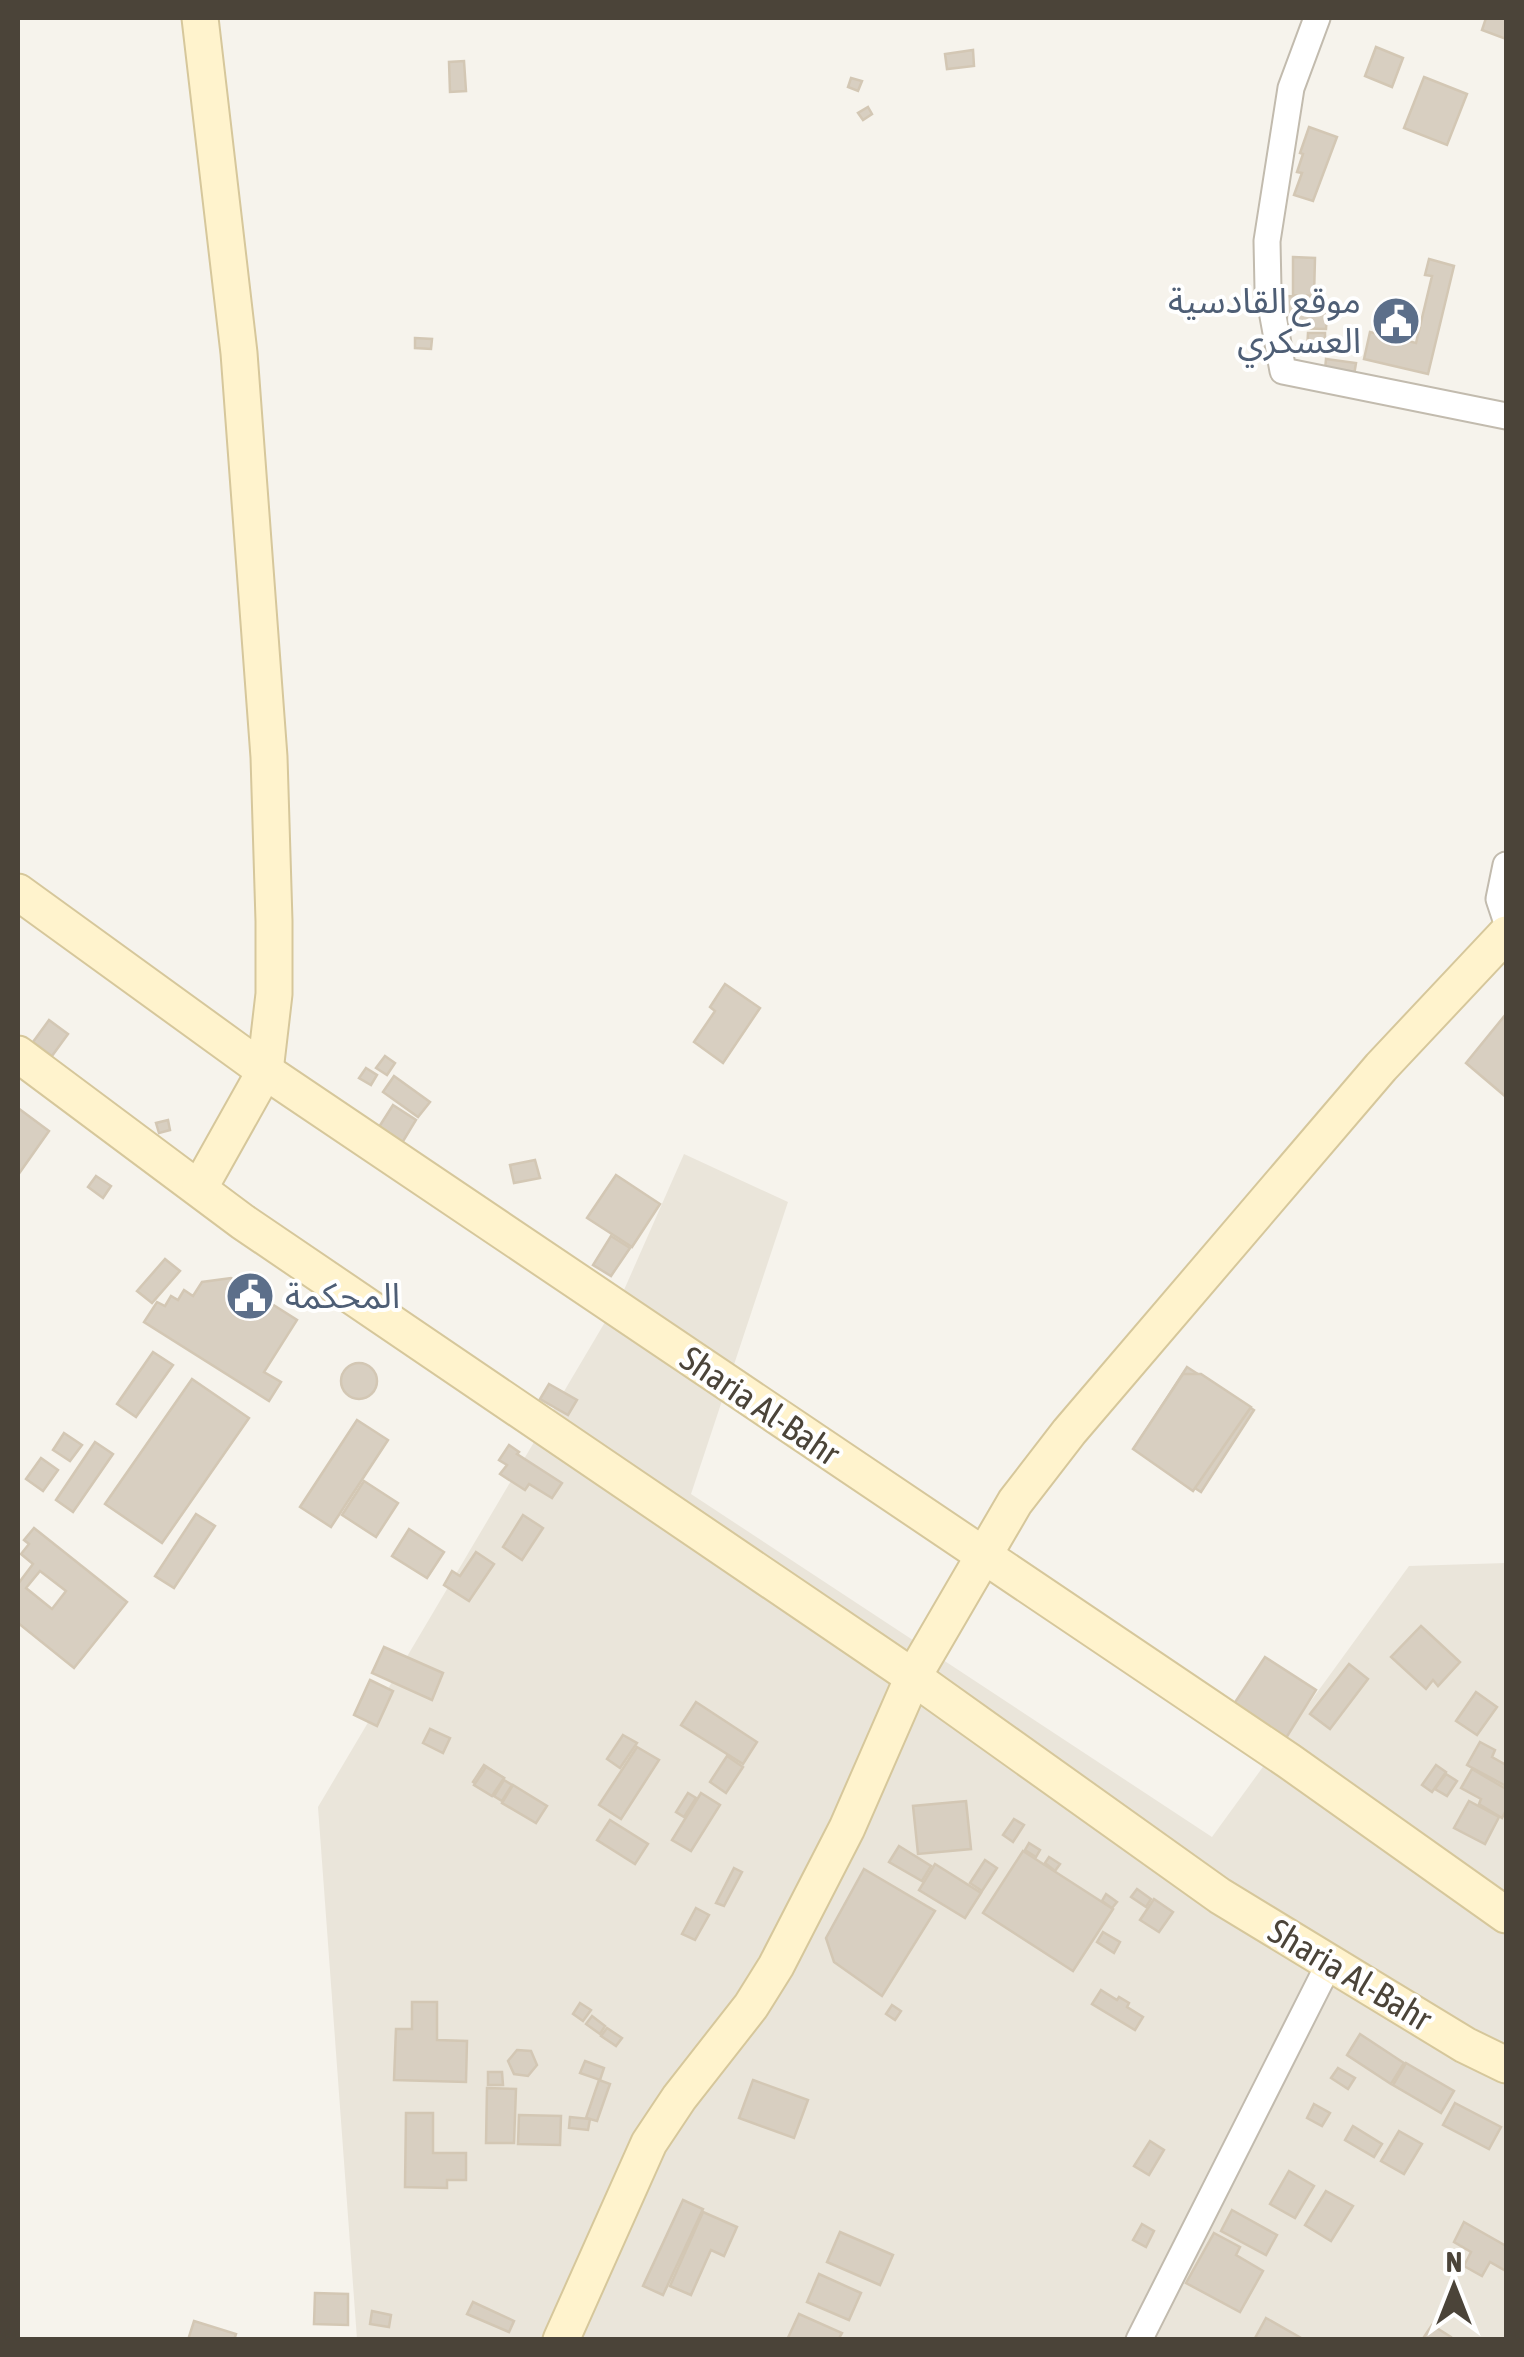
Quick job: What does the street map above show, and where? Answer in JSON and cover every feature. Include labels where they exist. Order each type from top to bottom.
[{"type":"main road","points":[[200,18],[239,353],[269,757],[274,994],[265,1071],[200,1187]]},
{"type":"main road","name":"Sharia Al-Bahr","points":[[18,892],[265,1071],[1289,1761],[1506,1915]]},
{"type":"main road","points":[[561,2340],[649,2143],[751,2006],[776,1966],[847,1828],[913,1677],[1015,1502],[1069,1432],[1381,1067],[1506,934]]},
{"type":"main road","name":"Sharia Al-Bahr","points":[[18,1054],[274,1244],[913,1677],[1220,1896],[1465,2045],[1506,2065]]},
{"type":"street","points":[[1317,18],[1291,88],[1267,241],[1268,289],[1283,371],[1506,416]]},
{"type":"street","points":[[1506,865],[1500,899],[1506,920]]},
{"type":"street","points":[[1138,2340],[1330,1962]]},
{"type":"shaded area","points":[[684,1154],[788,1202],[691,1494],[1212,1837],[1409,1566],[1506,1563],[1506,2339],[357,2339],[318,1807],[624,1290]]},
{"type":"building","points":[[1486,18],[1506,18],[1506,39],[1482,30]]},
{"type":"building","points":[[1376,47],[1403,58],[1392,87],[1365,76]]},
{"type":"building","points":[[973,50],[974,66],[947,69],[945,54]]},
{"type":"building","points":[[464,61],[466,91],[450,92],[449,62]]},
{"type":"building","points":[[1424,77],[1467,94],[1447,145],[1404,128]]},
{"type":"building","points":[[851,78],[862,81],[858,91],[848,87]]},
{"type":"building","points":[[868,107],[872,114],[863,120],[858,113]]},
{"type":"building","points":[[1309,127],[1337,137],[1313,201],[1294,195],[1302,173],[1297,172],[1303,154],[1300,153]]},
{"type":"building","points":[[1293,257],[1315,258],[1314,296],[1293,295]]},
{"type":"building","points":[[1429,259],[1454,266],[1428,374],[1364,359],[1370,332],[1416,343],[1432,276],[1425,275]]},
{"type":"building","points":[[1282,296],[1315,297],[1315,311],[1327,311],[1326,329],[1288,328]]},
{"type":"building","points":[[1308,333],[1325,333],[1325,353],[1307,352]]},
{"type":"building","points":[[415,338],[432,339],[431,349],[415,348]]},
{"type":"building","points":[[1326,359],[1356,363],[1354,375],[1325,370]]},
{"type":"building","points":[[725,984],[760,1008],[723,1063],[694,1042],[715,1011],[710,1007]]},
{"type":"building","points":[[1506,1014],[1506,1097],[1466,1063]]},
{"type":"building","points":[[49,1020],[68,1034],[52,1056],[33,1042]]},
{"type":"building","points":[[385,1056],[395,1063],[387,1075],[376,1068]]},
{"type":"building","points":[[366,1068],[377,1075],[371,1085],[359,1078]]},
{"type":"building","points":[[394,1076],[430,1102],[418,1117],[383,1092]]},
{"type":"building","points":[[393,1105],[416,1120],[402,1143],[379,1127]]},
{"type":"building","points":[[18,1108],[49,1131],[18,1175]]},
{"type":"building","points":[[168,1120],[170,1130],[159,1133],[156,1123]]},
{"type":"building","points":[[535,1160],[540,1178],[514,1183],[510,1165]]},
{"type":"building","points":[[616,1175],[660,1204],[632,1247],[587,1218]]},
{"type":"building","points":[[96,1176],[111,1186],[103,1198],[88,1187]]},
{"type":"building","points":[[611,1236],[630,1248],[611,1276],[593,1265]]},
{"type":"building","points":[[165,1259],[180,1271],[152,1303],[137,1291]]},
{"type":"building","points":[[231,1278],[297,1320],[264,1372],[281,1382],[269,1401],[144,1322],[157,1302],[165,1306],[171,1296],[178,1300],[184,1290],[193,1296],[202,1282]]},
{"type":"building","points":[[153,1352],[173,1365],[136,1417],[117,1404]]},
{"type":"building","points":[[359,1363],[372,1368],[377,1381],[372,1394],[359,1399],[346,1394],[341,1381],[346,1368]]},
{"type":"building","points":[[1187,1367],[1254,1410],[1201,1492],[1134,1449]]},
{"type":"building","points":[[1183,1374],[1201,1374],[1251,1407],[1193,1491],[1133,1449]]},
{"type":"building","points":[[192,1379],[249,1418],[162,1543],[105,1504]]},
{"type":"building","points":[[549,1384],[577,1400],[568,1415],[540,1399]]},
{"type":"building","points":[[357,1420],[388,1440],[331,1527],[300,1507]]},
{"type":"building","points":[[64,1433],[82,1445],[70,1461],[53,1450]]},
{"type":"building","points":[[95,1442],[113,1454],[73,1512],[56,1500]]},
{"type":"building","points":[[509,1445],[562,1483],[552,1498],[529,1484],[525,1490],[500,1474],[507,1465],[499,1460]]},
{"type":"building","points":[[41,1458],[58,1470],[43,1491],[26,1479]]},
{"type":"building","points":[[364,1481],[398,1503],[376,1537],[342,1515]]},
{"type":"building","points":[[196,1514],[215,1526],[174,1588],[155,1576]]},
{"type":"building","points":[[523,1515],[543,1528],[522,1560],[503,1547]]},
{"type":"building","points":[[34,1528],[127,1602],[74,1668],[18,1623],[18,1584],[33,1564],[21,1554],[29,1544],[24,1540]],"holes":[[[40,1571],[66,1591],[52,1609],[26,1588]]]},
{"type":"building","points":[[409,1529],[444,1552],[427,1578],[392,1556]]},
{"type":"building","points":[[476,1552],[494,1564],[469,1601],[444,1585],[452,1571],[460,1576]]},
{"type":"building","points":[[1421,1626],[1460,1662],[1438,1686],[1433,1680],[1426,1689],[1391,1657]]},
{"type":"building","points":[[384,1647],[443,1673],[432,1700],[372,1673]]},
{"type":"building","points":[[1265,1657],[1316,1690],[1286,1738],[1234,1704]]},
{"type":"building","points":[[1349,1664],[1368,1679],[1330,1729],[1310,1714]]},
{"type":"building","points":[[370,1680],[393,1691],[377,1726],[354,1715]]},
{"type":"building","points":[[1476,1692],[1497,1707],[1477,1735],[1456,1721]]},
{"type":"building","points":[[696,1702],[757,1742],[743,1764],[681,1725]]},
{"type":"building","points":[[430,1729],[450,1738],[443,1753],[423,1743]]},
{"type":"building","points":[[623,1735],[637,1743],[620,1768],[607,1759]]},
{"type":"building","points":[[1480,1742],[1495,1750],[1492,1757],[1506,1765],[1506,1786],[1467,1765]]},
{"type":"building","points":[[637,1747],[659,1760],[621,1819],[599,1805]]},
{"type":"building","points":[[727,1756],[743,1767],[726,1793],[710,1782]]},
{"type":"building","points":[[484,1765],[504,1778],[493,1795],[473,1782]]},
{"type":"building","points":[[1436,1765],[1446,1772],[1432,1792],[1422,1785]]},
{"type":"building","points":[[486,1767],[504,1778],[492,1796],[474,1785]]},
{"type":"building","points":[[1472,1769],[1506,1789],[1502,1818],[1461,1788]]},
{"type":"building","points":[[1446,1774],[1457,1781],[1447,1796],[1435,1789]]},
{"type":"building","points":[[504,1780],[512,1785],[502,1801],[494,1796]]},
{"type":"building","points":[[513,1785],[547,1806],[536,1823],[502,1803]]},
{"type":"building","points":[[688,1793],[696,1798],[684,1817],[676,1812]]},
{"type":"building","points":[[701,1793],[720,1805],[691,1851],[672,1840]]},
{"type":"building","points":[[966,1801],[971,1849],[918,1854],[913,1806]]},
{"type":"building","points":[[1469,1801],[1499,1817],[1485,1844],[1454,1828]]},
{"type":"building","points":[[1014,1819],[1024,1825],[1013,1842],[1003,1835]]},
{"type":"building","points":[[610,1820],[648,1844],[635,1864],[597,1840]]},
{"type":"building","points":[[1029,1843],[1040,1850],[1036,1857],[1025,1850]]},
{"type":"building","points":[[899,1846],[931,1866],[922,1881],[889,1862]]},
{"type":"building","points":[[1023,1851],[1113,1909],[1073,1971],[983,1913]]},
{"type":"building","points":[[1049,1857],[1060,1864],[1055,1871],[1045,1863]]},
{"type":"building","points":[[985,1860],[997,1868],[982,1891],[970,1883]]},
{"type":"building","points":[[935,1864],[981,1893],[965,1918],[919,1890]]},
{"type":"building","points":[[734,1868],[742,1872],[724,1906],[716,1903]]},
{"type":"building","points":[[864,1869],[935,1911],[882,1996],[834,1962],[826,1938]]},
{"type":"building","points":[[1137,1889],[1151,1899],[1146,1907],[1131,1897]]},
{"type":"building","points":[[1106,1894],[1117,1902],[1112,1908],[1102,1901]]},
{"type":"building","points":[[1154,1899],[1173,1912],[1159,1932],[1140,1920]]},
{"type":"building","points":[[696,1908],[709,1915],[695,1940],[682,1934]]},
{"type":"building","points":[[1103,1932],[1120,1942],[1114,1953],[1097,1942]]},
{"type":"building","points":[[1101,1990],[1129,2003],[1127,2007],[1143,2017],[1135,2030],[1092,2004]]},
{"type":"building","points":[[412,2002],[437,2002],[437,2040],[467,2041],[466,2082],[394,2080],[396,2029],[412,2029]]},
{"type":"building","points":[[580,2003],[591,2010],[583,2021],[573,2014]]},
{"type":"building","points":[[892,2005],[901,2011],[895,2020],[886,2014]]},
{"type":"building","points":[[592,2016],[605,2026],[600,2034],[586,2024]]},
{"type":"building","points":[[607,2028],[622,2038],[616,2046],[601,2036]]},
{"type":"building","points":[[1360,2034],[1404,2063],[1391,2084],[1347,2055]]},
{"type":"building","points":[[517,2050],[531,2051],[537,2065],[528,2076],[514,2074],[508,2061]]},
{"type":"building","points":[[585,2061],[604,2068],[600,2080],[580,2073]]},
{"type":"building","points":[[1406,2063],[1454,2091],[1441,2113],[1393,2085]]},
{"type":"building","points":[[1338,2068],[1355,2078],[1348,2089],[1331,2078]]},
{"type":"building","points":[[488,2072],[502,2072],[503,2085],[488,2085]]},
{"type":"building","points":[[599,2080],[610,2084],[597,2121],[586,2118]]},
{"type":"building","points":[[753,2080],[808,2100],[794,2138],[739,2118]]},
{"type":"building","points":[[487,2088],[516,2089],[514,2143],[486,2143]]},
{"type":"building","points":[[1455,2103],[1501,2127],[1489,2149],[1443,2125]]},
{"type":"building","points":[[1314,2104],[1330,2113],[1322,2126],[1307,2118]]},
{"type":"building","points":[[406,2113],[433,2113],[433,2153],[466,2153],[466,2180],[447,2180],[447,2188],[405,2187]]},
{"type":"building","points":[[519,2115],[561,2116],[560,2145],[518,2144]]},
{"type":"building","points":[[570,2117],[590,2119],[588,2130],[569,2128]]},
{"type":"building","points":[[1353,2126],[1382,2144],[1374,2157],[1345,2140]]},
{"type":"building","points":[[1399,2131],[1422,2144],[1404,2174],[1381,2161]]},
{"type":"building","points":[[1150,2141],[1164,2150],[1149,2175],[1134,2166]]},
{"type":"building","points":[[1289,2171],[1314,2186],[1295,2218],[1270,2204]]},
{"type":"building","points":[[1326,2191],[1353,2206],[1331,2241],[1305,2225]]},
{"type":"building","points":[[683,2200],[703,2209],[663,2295],[643,2286]]},
{"type":"building","points":[[1232,2210],[1277,2235],[1266,2255],[1221,2231]]},
{"type":"building","points":[[703,2212],[737,2227],[724,2256],[711,2250],[691,2295],[670,2286]]},
{"type":"building","points":[[1464,2222],[1506,2246],[1506,2271],[1490,2262],[1482,2276],[1464,2266],[1471,2252],[1454,2242]]},
{"type":"building","points":[[1142,2224],[1154,2231],[1146,2247],[1133,2240]]},
{"type":"building","points":[[840,2232],[893,2255],[880,2285],[827,2262]]},
{"type":"building","points":[[1214,2233],[1240,2247],[1236,2255],[1263,2271],[1240,2312],[1186,2283]]},
{"type":"building","points":[[819,2274],[861,2293],[849,2320],[807,2302]]},
{"type":"building","points":[[315,2293],[348,2294],[348,2325],[314,2324]]},
{"type":"building","points":[[473,2302],[514,2321],[509,2332],[467,2314]]},
{"type":"building","points":[[372,2311],[391,2315],[389,2327],[370,2324]]},
{"type":"building","points":[[799,2314],[842,2333],[838,2340],[787,2340]]},
{"type":"building","points":[[1266,2318],[1301,2338],[1300,2340],[1254,2340]]},
{"type":"building","points":[[194,2321],[236,2334],[234,2340],[188,2340]]},
{"type":"building","points":[[1432,2325],[1451,2337],[1450,2340],[1422,2340]]},
{"type":"place","name":"موقع القادسية العسكري","points":[[1396,321]]},
{"type":"place","name":"المحكمة","points":[[250,1296]]}]
